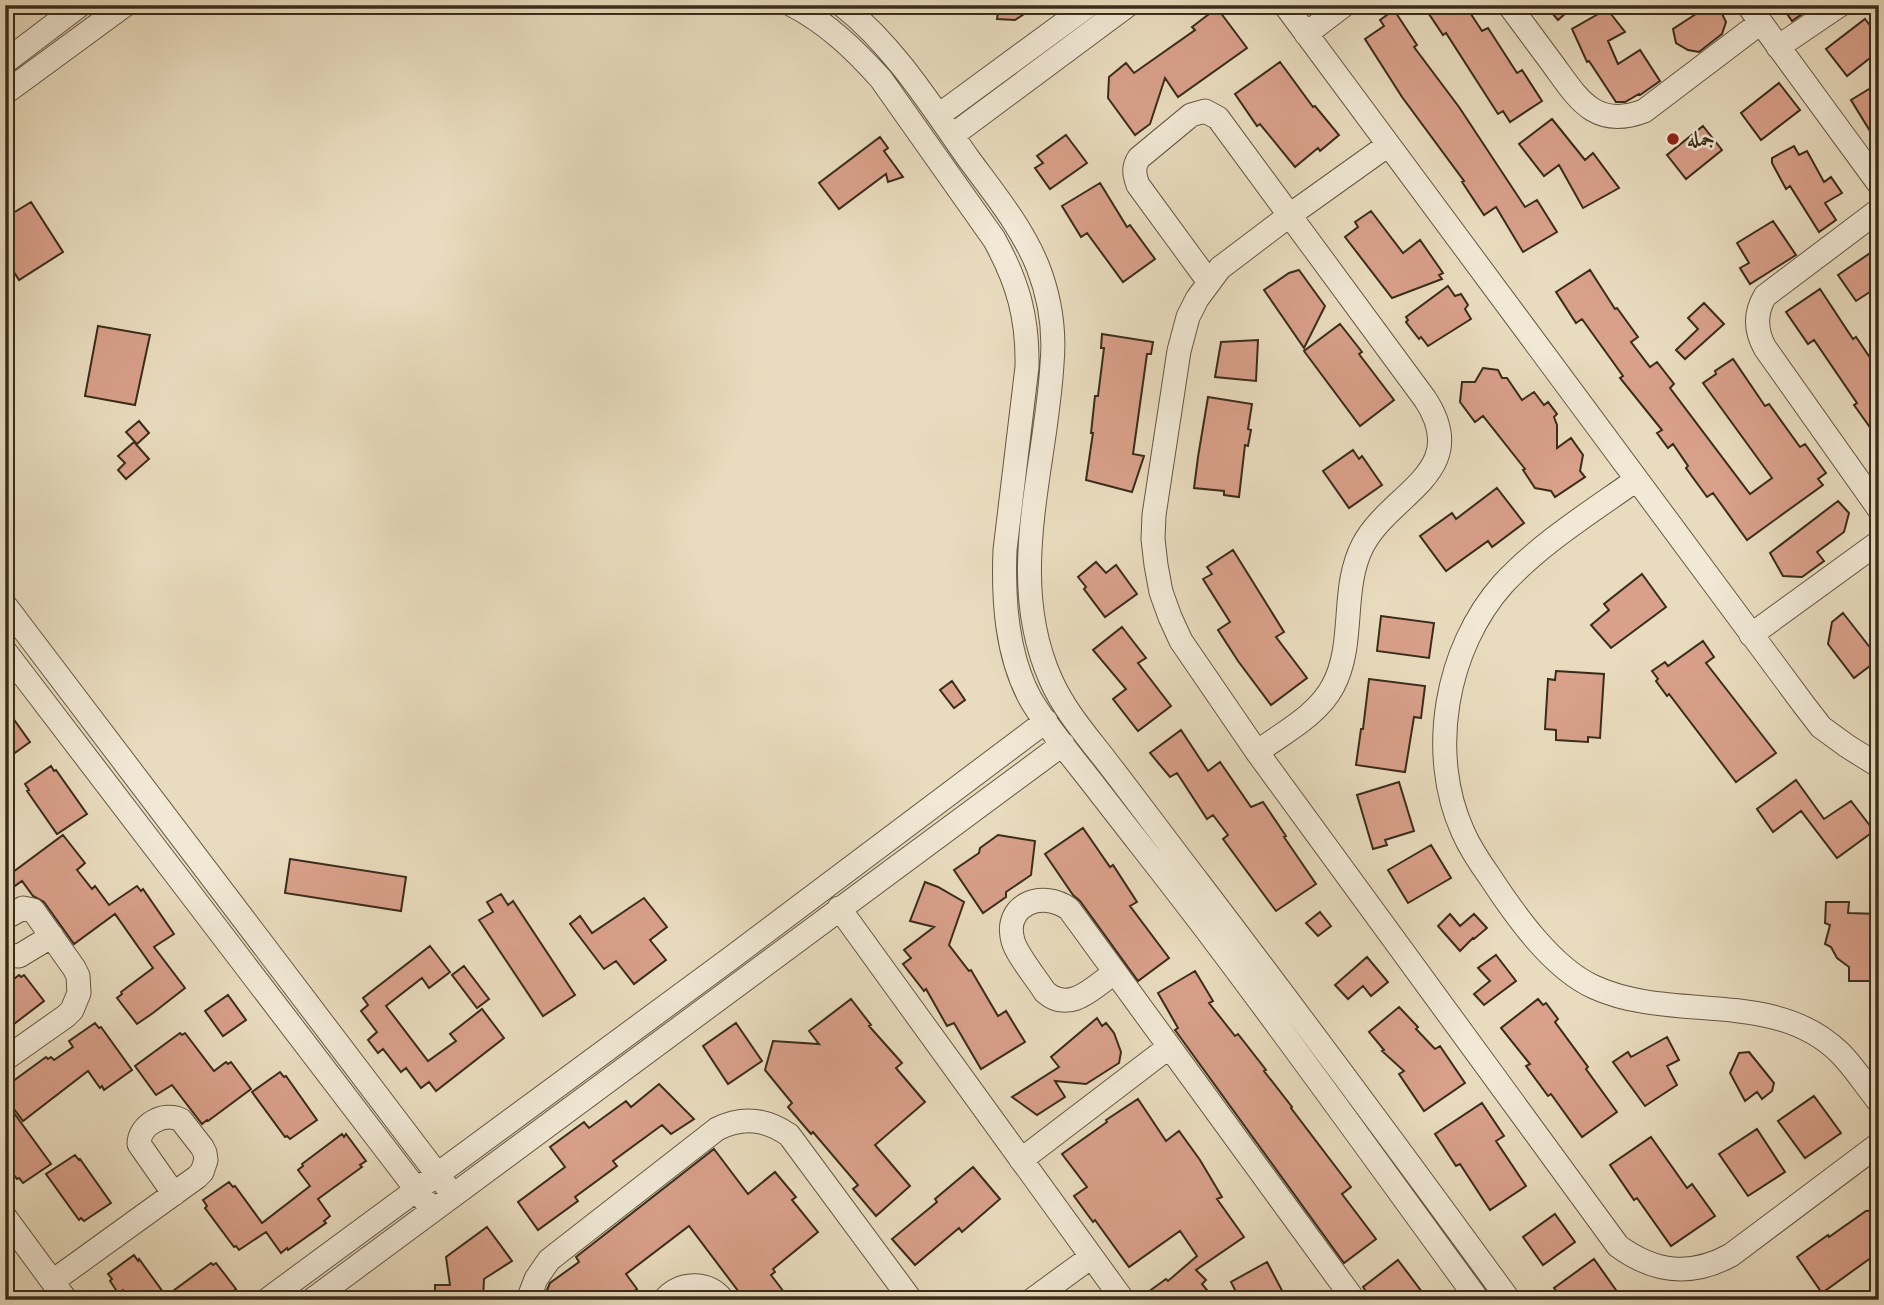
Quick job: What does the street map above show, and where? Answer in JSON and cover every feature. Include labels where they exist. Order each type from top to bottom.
[{"type":"street","points":[[5,62],[80,5]]},
{"type":"street","points":[[5,93],[124,5]]},
{"type":"street","points":[[792,5],[818,20],[861,56],[881,79],[984,225],[1007,262],[1017,287],[1024,313],[1027,367],[1005,550],[1004,580],[1007,621],[1019,670],[1031,699],[1215,941],[1478,1300]]},
{"type":"street","points":[[842,5],[875,34],[939,115],[1028,245],[1046,292],[1051,317],[1052,366],[1031,525],[1029,591],[1033,622],[1052,682],[1068,709],[1509,1300]]},
{"type":"street","points":[[939,115],[1089,5]]},
{"type":"street","points":[[953,135],[1128,5]]},
{"type":"street","points":[[1285,5],[1821,727],[1879,766]]},
{"type":"street","points":[[1306,34],[1344,5]]},
{"type":"street","points":[[1509,5],[1580,101],[1610,116],[1633,115],[1644,111],[1754,14],[1879,184]]},
{"type":"street","points":[[1778,47],[1840,5]]},
{"type":"street","points":[[1209,282],[1138,185],[1134,171],[1139,158],[1191,115],[1205,111],[1218,118],[1290,215],[1435,414],[1439,427],[1438,455],[1432,468],[1374,528],[1357,557],[1352,573],[1341,669],[1332,687],[1321,703],[1257,752]]},
{"type":"street","points":[[1388,145],[1220,268],[1197,299],[1188,317],[1179,351],[1154,515],[1153,539],[1165,604],[1181,641],[1257,752],[1618,1246],[1645,1262],[1676,1269],[1692,1269],[1720,1261],[1879,1144]]},
{"type":"street","points":[[984,225],[1005,209]]},
{"type":"street","points":[[1879,210],[1765,296],[1757,321],[1765,348],[1879,509]]},
{"type":"street","points":[[1636,480],[1521,566],[1501,586],[1468,638],[1456,666],[1445,727],[1449,785],[1462,830],[1520,920],[1566,969],[1583,981],[1621,998],[1651,1004],[1754,1013],[1785,1020],[1814,1033],[1840,1053],[1879,1102]]},
{"type":"street","points":[[1751,635],[1879,542]]},
{"type":"street","points":[[5,605],[453,1195]]},
{"type":"street","points":[[39,650],[11,659],[432,1210]]},
{"type":"street","points":[[267,1300],[753,942],[1046,721]]},
{"type":"street","points":[[312,1300],[1063,744]]},
{"type":"street","points":[[1164,876],[1182,861]]},
{"type":"street","points":[[1115,972],[1078,999],[1063,1001],[1050,996],[1014,945],[1012,925],[1016,915],[1022,907],[1041,899],[1060,903],[1069,909],[1115,972],[1169,1047],[1354,1300]]},
{"type":"street","points":[[5,918],[19,909],[29,908],[36,914],[78,975],[79,985],[77,1002],[66,1016],[5,1059]]},
{"type":"street","points":[[839,908],[1123,1300]]},
{"type":"street","points":[[5,955],[19,956],[52,936]]},
{"type":"street","points":[[1021,1160],[1169,1047]]},
{"type":"street","points":[[528,1300],[536,1279],[549,1260],[717,1129],[728,1123],[751,1120],[778,1127],[789,1135],[911,1300]]},
{"type":"street","points":[[5,1217],[59,1291],[174,1194]]},
{"type":"street","points":[[1032,1300],[1091,1257]]},
{"type":"street","points":[[664,1300],[679,1288],[690,1285],[712,1290],[723,1300]]},
{"type":"building","points":[[999,5],[1038,5],[1015,20],[997,19]]},
{"type":"building","points":[[1423,5],[1465,5],[1482,31],[1488,28],[1517,73],[1522,70],[1542,101],[1510,122],[1503,111],[1498,114],[1446,33],[1443,35]]},
{"type":"building","points":[[1545,5],[1575,5],[1558,20]]},
{"type":"building","points":[[1699,5],[1718,5],[1726,22],[1722,34],[1699,52],[1688,50],[1676,43],[1673,29],[1702,10]]},
{"type":"building","points":[[1781,5],[1815,5],[1792,21]]},
{"type":"building","points":[[1217,8],[1247,48],[1178,97],[1165,78],[1150,124],[1135,135],[1108,98],[1109,77],[1126,63],[1134,73],[1195,30],[1192,27]]},
{"type":"building","points":[[1607,9],[1625,32],[1608,41],[1618,64],[1640,50],[1660,81],[1625,102],[1616,102],[1589,61],[1587,62],[1572,29]]},
{"type":"building","points":[[1394,10],[1417,45],[1414,47],[1459,107],[1525,207],[1537,200],[1557,232],[1523,252],[1496,207],[1484,215],[1462,182],[1464,181],[1402,97],[1365,39],[1384,26],[1380,20]]},
{"type":"building","points":[[1865,19],[1879,37],[1879,51],[1847,76],[1826,49]]},
{"type":"building","points":[[1280,62],[1313,107],[1315,106],[1339,135],[1295,167],[1260,124],[1257,126],[1235,94]]},
{"type":"building","points":[[1779,83],[1800,110],[1761,140],[1741,113]]},
{"type":"building","points":[[1879,83],[1879,125],[1870,131],[1851,100]]},
{"type":"building","points":[[1552,119],[1585,160],[1593,153],[1619,188],[1583,208],[1559,165],[1544,176],[1519,144]]},
{"type":"building","points":[[1703,126],[1722,150],[1686,179],[1667,155]]},
{"type":"building","points":[[1066,135],[1087,163],[1050,189],[1035,168],[1043,163],[1037,156]]},
{"type":"building","points":[[880,137],[888,148],[884,151],[903,177],[888,182],[886,174],[839,209],[819,183]]},
{"type":"building","points":[[1794,146],[1799,155],[1807,151],[1824,182],[1831,177],[1842,193],[1825,203],[1836,220],[1819,232],[1790,186],[1786,189],[1772,163],[1772,158]]},
{"type":"building","points":[[1100,183],[1127,227],[1130,225],[1155,259],[1123,282],[1087,233],[1081,237],[1062,206]]},
{"type":"building","points":[[31,202],[63,252],[19,280],[5,258],[5,218]]},
{"type":"building","points":[[1371,211],[1403,253],[1420,240],[1443,273],[1439,275],[1442,279],[1392,298],[1345,237],[1358,227],[1355,222]]},
{"type":"building","points":[[1773,221],[1796,255],[1750,284],[1740,268],[1749,263],[1737,243]]},
{"type":"building","points":[[1879,247],[1879,286],[1856,301],[1838,275]]},
{"type":"building","points":[[1299,270],[1325,306],[1304,348],[1264,290],[1289,273]]},
{"type":"building","points":[[1590,270],[1615,309],[1617,308],[1638,337],[1631,342],[1650,367],[1657,362],[1674,384],[1670,388],[1750,494],[1772,478],[1703,383],[1733,359],[1765,406],[1769,404],[1800,447],[1805,444],[1826,473],[1818,479],[1823,485],[1747,540],[1713,493],[1707,497],[1673,444],[1668,448],[1657,433],[1662,430],[1620,378],[1623,376],[1582,319],[1576,323],[1556,292]]},
{"type":"building","points":[[1448,286],[1455,296],[1461,294],[1468,305],[1465,309],[1471,319],[1428,346],[1406,322],[1406,317]]},
{"type":"building","points":[[1820,289],[1853,339],[1856,337],[1879,371],[1879,440],[1814,340],[1808,344],[1786,312]]},
{"type":"building","points":[[1704,303],[1724,324],[1685,359],[1676,350],[1698,329],[1688,318]]},
{"type":"building","points":[[1340,324],[1394,400],[1360,426],[1304,351]]},
{"type":"building","points":[[98,326],[150,335],[135,405],[85,396]]},
{"type":"building","points":[[1102,334],[1153,342],[1151,354],[1147,354],[1133,454],[1144,456],[1132,492],[1086,480],[1095,396],[1098,396],[1104,348],[1101,348]]},
{"type":"building","points":[[1258,340],[1256,381],[1215,377],[1221,342]]},
{"type":"building","points":[[1483,368],[1498,370],[1522,400],[1534,392],[1544,405],[1548,402],[1557,414],[1554,417],[1557,425],[1557,448],[1571,438],[1583,455],[1580,471],[1585,477],[1555,497],[1551,491],[1535,488],[1523,470],[1525,469],[1483,416],[1475,422],[1460,402],[1462,382],[1475,382]]},
{"type":"building","points":[[1208,397],[1252,404],[1248,429],[1251,430],[1248,446],[1245,445],[1239,497],[1224,495],[1224,491],[1194,488]]},
{"type":"building","points":[[139,421],[149,433],[137,444],[126,432]]},
{"type":"building","points":[[134,442],[149,459],[126,479],[118,470],[125,463],[118,456]]},
{"type":"building","points":[[1353,450],[1359,459],[1362,456],[1382,485],[1349,508],[1323,471]]},
{"type":"building","points":[[1497,488],[1524,523],[1492,547],[1488,541],[1446,571],[1420,536],[1452,513],[1456,519]]},
{"type":"building","points":[[1838,501],[1849,513],[1844,532],[1817,552],[1824,561],[1802,577],[1783,576],[1770,553]]},
{"type":"building","points":[[1233,550],[1284,632],[1276,637],[1307,678],[1271,705],[1218,630],[1230,622],[1203,579],[1212,574],[1207,567]]},
{"type":"building","points":[[1096,562],[1106,573],[1116,565],[1137,594],[1105,617],[1078,577]]},
{"type":"building","points":[[1642,574],[1666,607],[1611,648],[1591,625],[1609,610],[1604,604]]},
{"type":"building","points":[[1843,613],[1879,659],[1854,678],[1828,644],[1832,622]]},
{"type":"building","points":[[1381,616],[1434,623],[1429,658],[1377,651]]},
{"type":"building","points":[[1122,627],[1146,658],[1138,663],[1171,706],[1138,731],[1113,699],[1126,689],[1093,650]]},
{"type":"building","points":[[1703,641],[1714,657],[1706,663],[1776,753],[1736,782],[1669,694],[1667,696],[1652,671],[1665,662],[1668,666]]},
{"type":"building","points":[[1556,671],[1604,674],[1600,738],[1588,737],[1588,742],[1556,740],[1556,730],[1545,729],[1548,679],[1555,680]]},
{"type":"building","points":[[1369,679],[1425,686],[1421,718],[1414,717],[1405,772],[1356,765]]},
{"type":"building","points":[[952,681],[965,700],[954,708],[940,690]]},
{"type":"building","points":[[5,707],[30,742],[5,760]]},
{"type":"building","points":[[1181,730],[1208,771],[1220,762],[1251,807],[1263,802],[1316,884],[1276,911],[1223,839],[1228,835],[1213,815],[1207,819],[1177,773],[1170,777],[1150,753]]},
{"type":"building","points":[[51,766],[87,814],[57,834],[25,784]]},
{"type":"building","points":[[1796,780],[1824,819],[1851,801],[1874,831],[1837,858],[1801,811],[1773,832],[1757,809]]},
{"type":"building","points":[[1399,782],[1414,831],[1385,840],[1387,845],[1373,849],[1357,795]]},
{"type":"building","points":[[1083,828],[1110,867],[1113,865],[1137,902],[1130,906],[1169,958],[1138,981],[1045,854]]},
{"type":"building","points":[[63,835],[85,863],[77,870],[92,889],[95,886],[109,905],[137,886],[141,891],[143,889],[174,934],[154,947],[185,988],[137,1024],[117,998],[153,968],[115,914],[74,944],[44,902],[33,896],[22,881],[5,893],[5,878]]},
{"type":"building","points":[[998,835],[1035,841],[1031,875],[1006,892],[1006,897],[983,913],[954,870],[979,853],[980,848]]},
{"type":"building","points":[[1431,845],[1451,878],[1408,903],[1388,870]]},
{"type":"building","points":[[290,859],[406,877],[401,911],[285,893]]},
{"type":"building","points":[[925,882],[964,902],[949,945],[969,971],[971,970],[998,1016],[1006,1011],[1025,1042],[981,1069],[954,1023],[947,1026],[926,989],[924,991],[903,964],[911,958],[904,950],[934,927],[910,921]]},
{"type":"building","points":[[501,894],[508,905],[513,901],[575,995],[543,1016],[479,920],[493,912],[487,902]]},
{"type":"building","points":[[644,898],[667,927],[650,940],[666,960],[634,984],[616,961],[604,969],[570,924],[580,916],[592,933]]},
{"type":"building","points":[[1826,902],[1849,902],[1848,913],[1879,914],[1879,981],[1849,981],[1849,967],[1825,944],[1830,925],[1825,923]]},
{"type":"building","points":[[1320,912],[1331,926],[1318,936],[1306,923]]},
{"type":"building","points":[[1450,914],[1460,926],[1474,914],[1487,928],[1460,951],[1438,926]]},
{"type":"building","points":[[430,946],[450,972],[429,988],[422,978],[386,1006],[428,1061],[456,1041],[450,1034],[482,1009],[504,1038],[436,1091],[429,1082],[421,1088],[406,1068],[401,1072],[383,1049],[378,1053],[368,1040],[377,1032],[361,1011],[368,1005],[363,998]]},
{"type":"building","points":[[1496,955],[1516,981],[1484,1005],[1474,994],[1490,981],[1478,968]]},
{"type":"building","points":[[1367,957],[1388,982],[1371,996],[1363,986],[1348,999],[1335,985]]},
{"type":"building","points":[[464,966],[489,999],[477,1008],[452,975]]},
{"type":"building","points":[[1195,971],[1213,1001],[1209,1003],[1266,1070],[1264,1071],[1351,1187],[1342,1194],[1376,1239],[1344,1263],[1175,1030],[1178,1028],[1158,993]]},
{"type":"building","points":[[19,975],[24,975],[44,1001],[5,1031],[5,986]]},
{"type":"building","points":[[228,995],[246,1020],[223,1036],[205,1011]]},
{"type":"building","points":[[851,999],[871,1025],[869,1026],[902,1063],[896,1068],[925,1102],[875,1145],[910,1186],[876,1216],[853,1189],[858,1185],[788,1107],[792,1103],[765,1070],[773,1041],[819,1044],[809,1031]]},
{"type":"building","points":[[1538,999],[1543,1005],[1546,1003],[1558,1019],[1555,1022],[1617,1112],[1582,1137],[1551,1094],[1548,1096],[1526,1066],[1530,1064],[1501,1028]]},
{"type":"building","points":[[1399,1007],[1435,1049],[1440,1046],[1465,1083],[1424,1111],[1399,1074],[1404,1071],[1382,1051],[1384,1050],[1369,1032]]},
{"type":"building","points":[[1097,1018],[1102,1026],[1106,1023],[1114,1033],[1121,1052],[1119,1063],[1086,1084],[1055,1081],[1065,1097],[1037,1115],[1012,1097],[1059,1067],[1051,1057]]},
{"type":"building","points":[[95,1023],[101,1027],[132,1070],[104,1090],[88,1071],[23,1121],[5,1097],[5,1087],[46,1057],[54,1060],[73,1047],[69,1041]]},
{"type":"building","points":[[736,1023],[762,1061],[728,1084],[703,1046]]},
{"type":"building","points":[[180,1033],[185,1033],[214,1071],[226,1062],[231,1062],[251,1089],[202,1124],[172,1085],[156,1095],[135,1066]]},
{"type":"building","points":[[1667,1037],[1679,1060],[1667,1066],[1677,1085],[1645,1106],[1613,1062],[1628,1052],[1631,1057]]},
{"type":"building","points":[[1749,1052],[1774,1083],[1772,1091],[1762,1099],[1757,1092],[1745,1101],[1730,1073],[1739,1053]]},
{"type":"building","points":[[280,1072],[286,1076],[317,1120],[290,1139],[285,1137],[252,1092]]},
{"type":"building","points":[[659,1084],[694,1119],[671,1134],[662,1125],[613,1161],[617,1166],[575,1197],[578,1201],[538,1230],[518,1202],[565,1167],[550,1147],[584,1122],[589,1128],[626,1101],[631,1107]]},
{"type":"building","points":[[1814,1096],[1841,1133],[1805,1158],[1778,1121]]},
{"type":"building","points":[[1138,1099],[1166,1141],[1179,1131],[1222,1197],[1217,1199],[1244,1237],[1196,1270],[1206,1280],[1202,1284],[1215,1300],[1137,1300],[1166,1279],[1168,1281],[1197,1256],[1180,1231],[1129,1267],[1074,1196],[1087,1187],[1062,1154]]},
{"type":"building","points":[[1482,1103],[1504,1136],[1496,1141],[1526,1186],[1490,1210],[1460,1164],[1456,1166],[1435,1134]]},
{"type":"building","points":[[14,1113],[51,1164],[23,1183],[8,1167],[12,1164],[5,1154],[5,1119]]},
{"type":"building","points":[[1757,1129],[1785,1172],[1748,1196],[1719,1154]]},
{"type":"building","points":[[342,1134],[344,1137],[346,1134],[366,1161],[360,1165],[362,1167],[318,1199],[330,1216],[324,1221],[326,1223],[281,1253],[266,1232],[239,1250],[234,1247],[205,1208],[207,1206],[203,1200],[229,1182],[235,1186],[262,1223],[310,1186],[298,1170],[302,1164]]},
{"type":"building","points":[[1651,1137],[1687,1188],[1692,1184],[1715,1216],[1671,1246],[1610,1165]]},
{"type":"building","points":[[714,1149],[748,1194],[775,1172],[796,1197],[792,1200],[818,1232],[773,1269],[775,1272],[771,1275],[790,1300],[745,1300],[689,1226],[626,1274],[637,1289],[623,1300],[543,1300],[550,1283],[579,1262],[576,1257]]},
{"type":"building","points":[[75,1155],[111,1203],[84,1221],[81,1218],[79,1220],[46,1174]]},
{"type":"building","points":[[973,1167],[1000,1199],[962,1232],[959,1228],[915,1265],[892,1239],[937,1202],[935,1199]]},
{"type":"building","points":[[1879,1210],[1879,1252],[1822,1293],[1797,1257],[1866,1211]]},
{"type":"building","points":[[1555,1214],[1575,1242],[1543,1265],[1523,1237]]},
{"type":"building","points":[[487,1227],[512,1261],[484,1279],[483,1300],[435,1300],[435,1285],[450,1285],[446,1257]]},
{"type":"building","points":[[134,1255],[166,1296],[211,1263],[216,1263],[236,1289],[222,1300],[130,1300],[123,1290],[118,1293],[108,1274]]},
{"type":"building","points":[[1594,1259],[1623,1300],[1563,1300],[1554,1288]]},
{"type":"building","points":[[1398,1260],[1428,1300],[1372,1300],[1363,1287]]},
{"type":"building","points":[[1267,1262],[1287,1300],[1240,1300],[1231,1282]]},
{"type":"place","name":"جمله","points":[[1673,139]]}]
